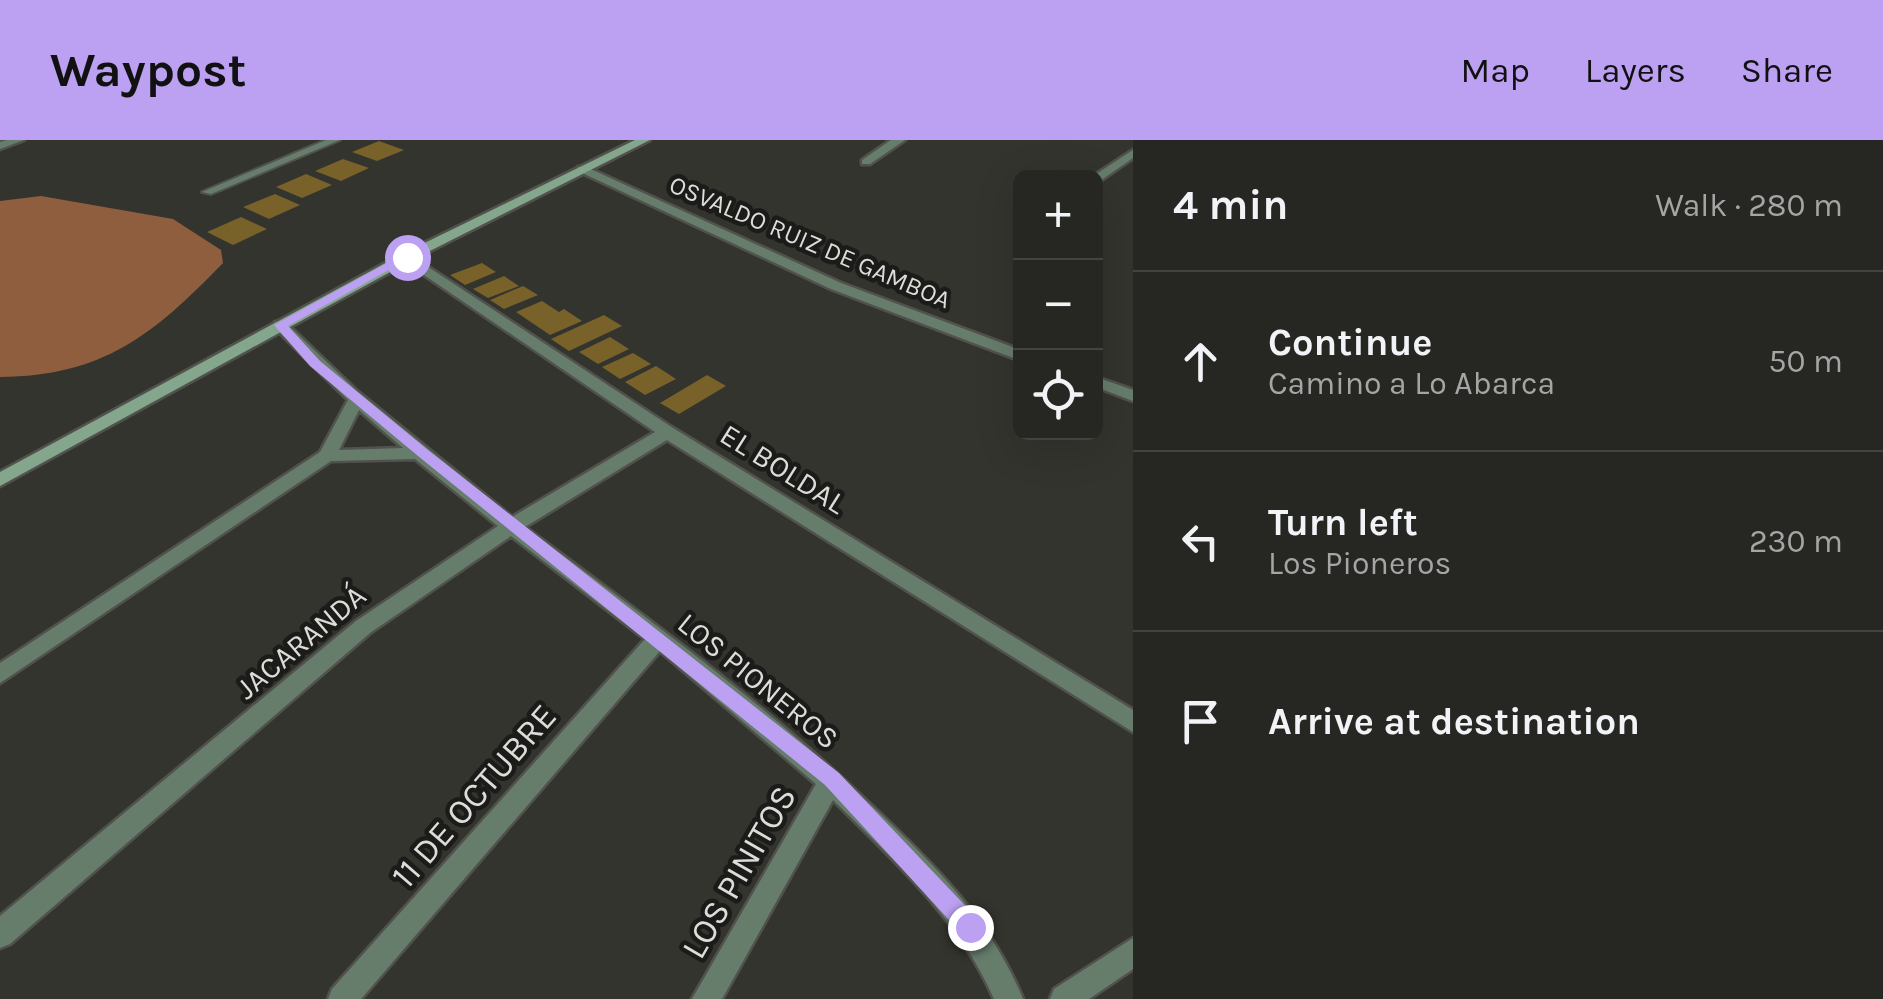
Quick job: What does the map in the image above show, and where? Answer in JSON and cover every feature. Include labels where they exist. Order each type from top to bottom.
[{"type":"main road","points":[[0,480],[407,257],[644,140]]},
{"type":"street","points":[[0,146],[18,140]]},
{"type":"street","points":[[866,162],[900,140]]},
{"type":"street","points":[[1103,173],[1133,154]]},
{"type":"street","name":"OSVALDO RUIZ DE GAMBOA","points":[[582,170],[836,286],[1013,353]]},
{"type":"street","name":"EL BOLDAL","points":[[407,257],[666,432],[1133,722]]},
{"type":"street","name":"LOS PIONEROS","points":[[280,325],[315,364],[357,399],[832,779],[947,898],[990,958],[1009,999]]},
{"type":"street","points":[[1103,385],[1133,396]]},
{"type":"street","points":[[0,674],[328,456],[357,399]]},
{"type":"street","name":"JACARANDÁ","points":[[0,934],[363,627],[512,526],[666,432]]},
{"type":"street","points":[[328,456],[423,453]]},
{"type":"street","name":"11 DE OCTUBRE","points":[[342,999],[658,639]]},
{"type":"street","name":"LOS PINITOS","points":[[706,999],[832,779]]},
{"type":"street","points":[[1064,999],[1133,952]]},
{"type":"lane","points":[[206,192],[336,140]]},
{"type":"shaded area","points":[[41,196],[173,219],[221,250],[223,263],[174,311],[125,346],[69,369],[0,377],[0,201]]},
{"type":"building","points":[[379,141],[404,150],[377,161],[352,152]]},
{"type":"building","points":[[343,159],[369,168],[341,181],[315,171]]},
{"type":"building","points":[[306,174],[332,185],[302,198],[276,187]]},
{"type":"building","points":[[275,194],[300,205],[269,219],[243,207]]},
{"type":"building","points":[[241,217],[267,229],[233,245],[207,232]]},
{"type":"building","points":[[482,263],[496,272],[465,285],[450,275]]},
{"type":"building","points":[[504,276],[519,286],[488,298],[473,289]]},
{"type":"building","points":[[523,286],[538,295],[504,309],[490,300]]},
{"type":"building","points":[[542,301],[582,321],[550,335],[516,312]]},
{"type":"building","points":[[604,315],[622,326],[569,351],[551,339]]},
{"type":"building","points":[[610,337],[629,349],[598,364],[579,352]]},
{"type":"building","points":[[633,353],[651,364],[620,379],[602,367]]},
{"type":"building","points":[[656,366],[676,379],[645,395],[625,382]]},
{"type":"building","points":[[707,375],[726,386],[679,414],[660,403]]},
{"type":"route","points":[[407,257],[280,325],[315,364],[423,453],[832,779],[970,927]]}]
